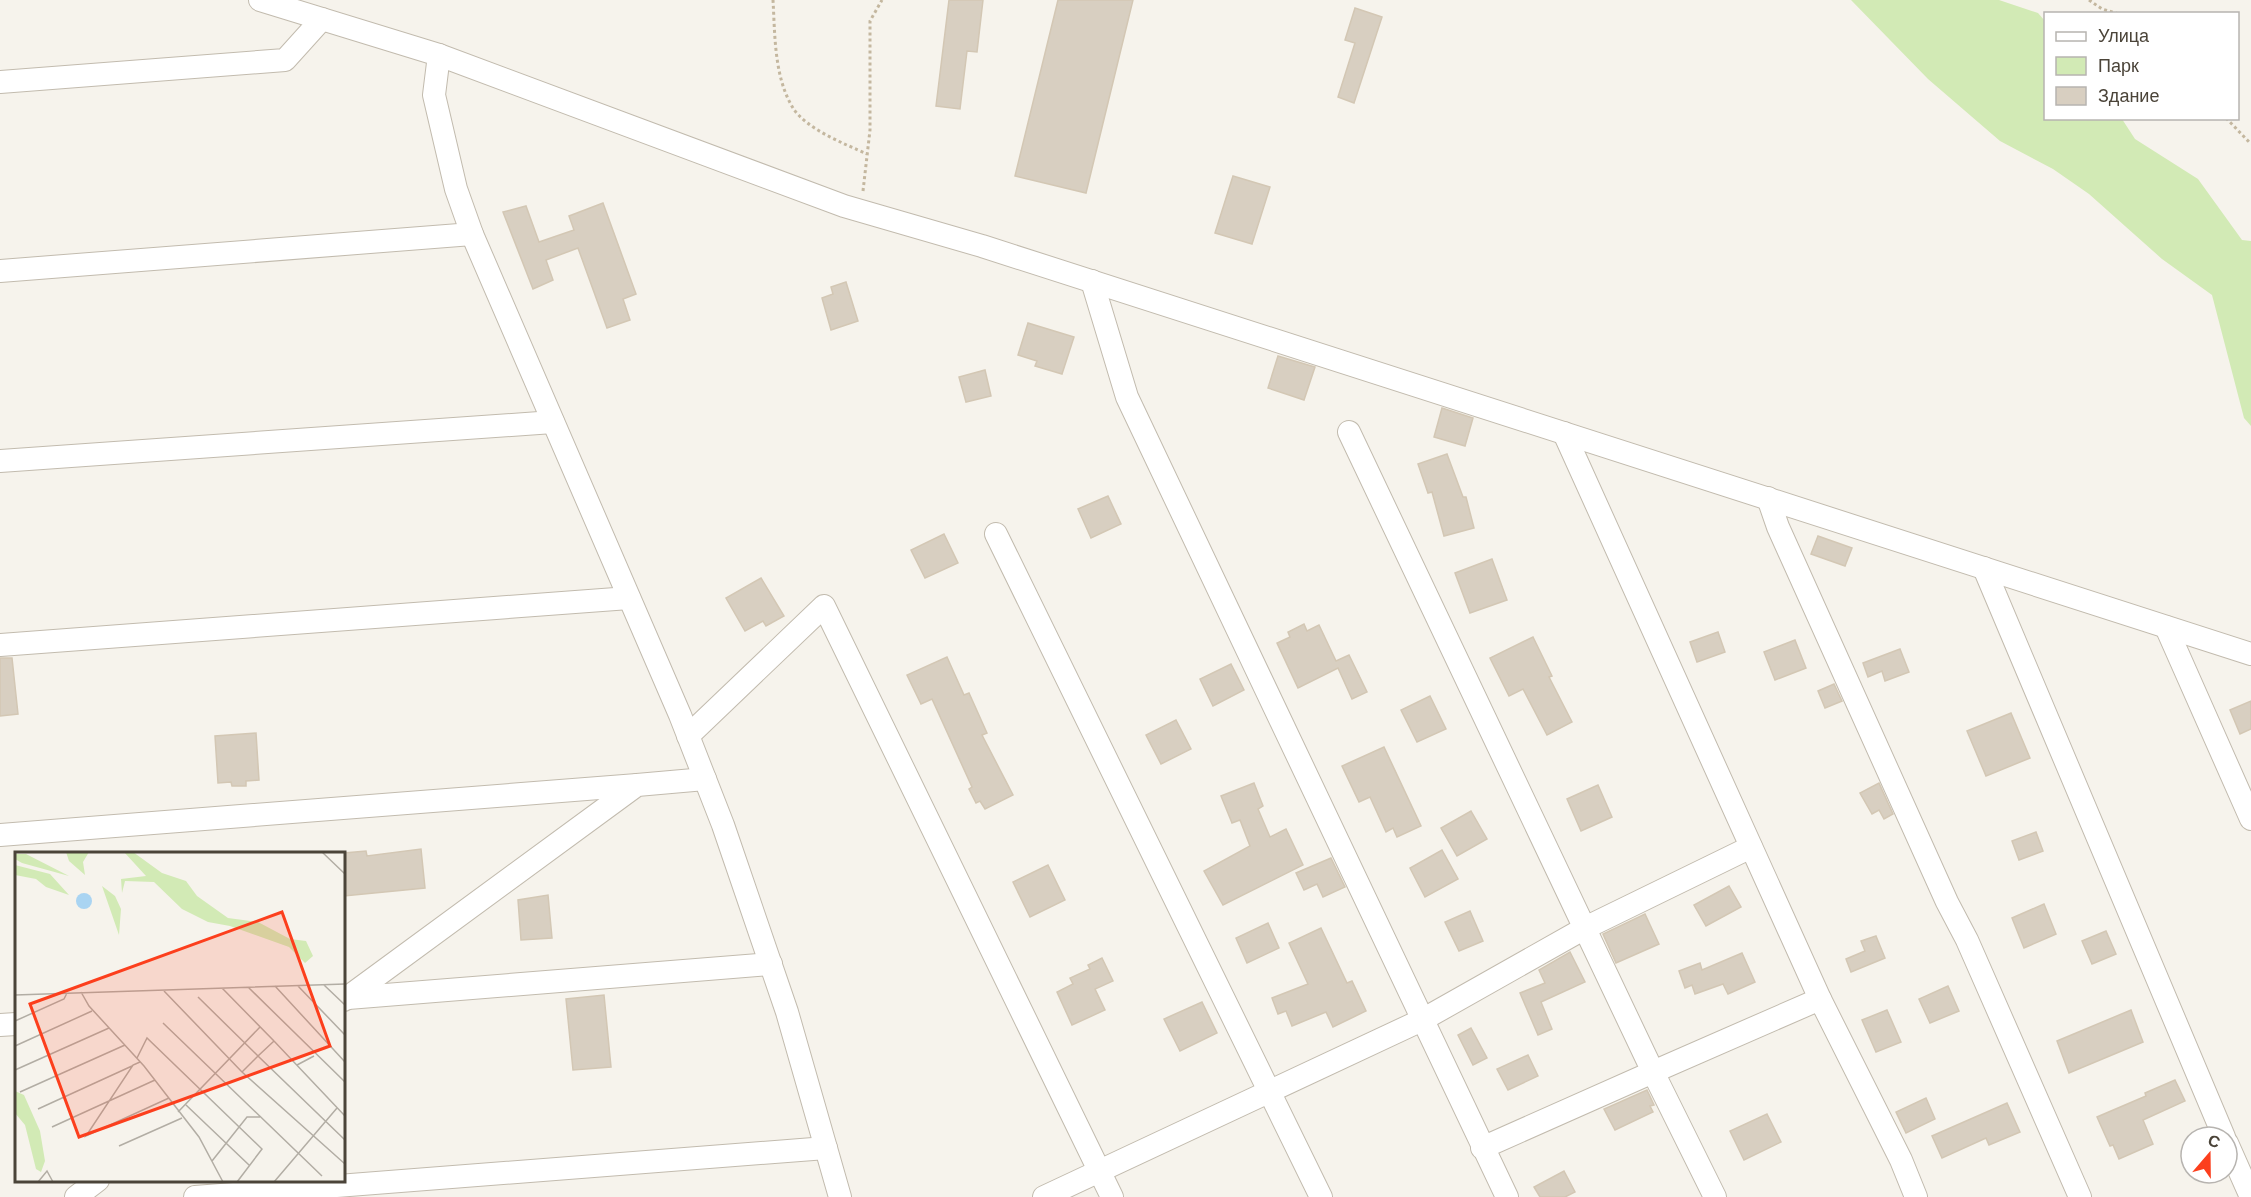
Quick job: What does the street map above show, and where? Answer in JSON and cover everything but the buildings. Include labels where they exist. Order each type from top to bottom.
[{"type":"street","points":[[260,0],[439,55],[860,210],[1092,281],[2251,654]]},
{"type":"street","points":[[0,82],[285,60],[322,19]]},
{"type":"street","points":[[439,55],[434,94],[456,189],[472,234],[705,778],[771,964],[840,1197]]},
{"type":"street","points":[[0,271],[472,234]]},
{"type":"street","points":[[1092,281],[1127,397],[1507,1197]]},
{"type":"street","points":[[0,461],[553,422]]},
{"type":"street","points":[[1349,432],[1653,1072],[1715,1197]]},
{"type":"street","points":[[1564,433],[1820,999],[1902,1160],[1916,1197]]},
{"type":"street","points":[[1768,498],[1778,527],[1947,902],[1967,940],[2080,1197]]},
{"type":"street","points":[[996,534],[1321,1197]]},
{"type":"street","points":[[1984,568],[2219,1125]]},
{"type":"street","points":[[0,645],[629,598]]},
{"type":"street","points":[[688,736],[824,606],[1112,1197]]},
{"type":"street","points":[[2166,627],[2251,819]]},
{"type":"street","points":[[0,835],[705,778]]},
{"type":"street","points":[[345,999],[637,785]]},
{"type":"street","points":[[1044,1197],[1422,1020],[1585,928],[1751,847]]},
{"type":"street","points":[[345,999],[771,964]]},
{"type":"street","points":[[1482,1148],[1820,999]]},
{"type":"street","points":[[0,1025],[15,1024]]},
{"type":"street","points":[[195,1197],[826,1148]]},
{"type":"street","points":[[2239,1171],[2250,1197]]},
{"type":"street","points":[[76,1197],[95,1182]]},
{"type":"path","points":[[773,0],[777,58],[785,89],[794,110],[816,129],[867,154]]},
{"type":"path","points":[[860,210],[870,130],[870,21],[882,0]]},
{"type":"path","points":[[2089,0],[2102,9],[2112,12]]},
{"type":"path","points":[[2228,120],[2251,144]]},
{"type":"green space","points":[[1851,0],[1999,0],[2038,13],[2044,20],[2044,120],[2123,120],[2135,139],[2198,179],[2242,240],[2251,241],[2251,426],[2244,418],[2212,295],[2162,259],[2089,194],[2053,169],[2000,141],[1928,79]]}]
